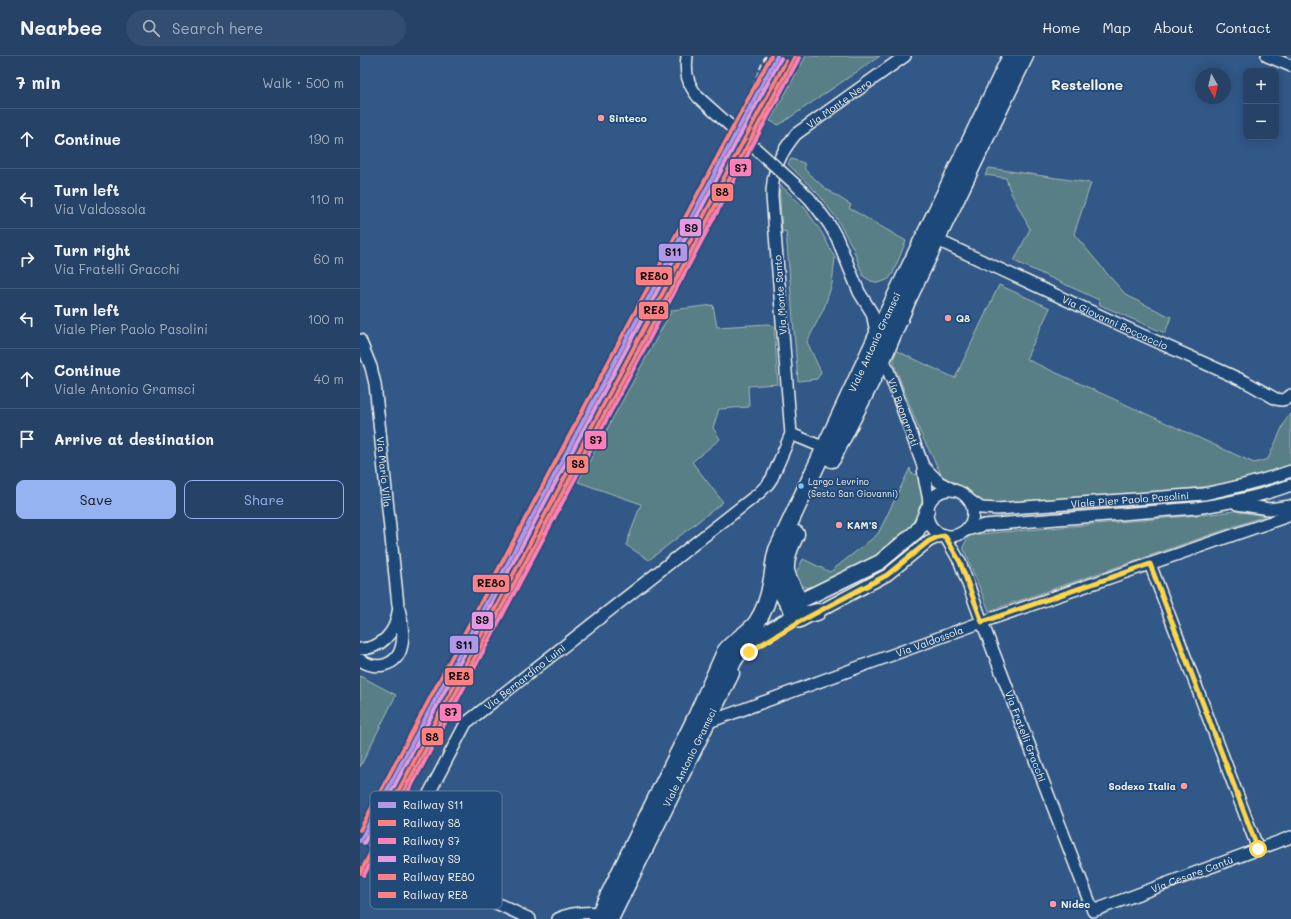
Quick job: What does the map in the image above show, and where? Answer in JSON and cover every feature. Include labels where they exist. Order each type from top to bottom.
[{"type":"main road","name":"Viale Antonio Gramsci","points":[[603,917],[725,652],[732,644],[754,626],[759,618],[768,597],[772,582],[773,563],[777,550],[1011,56]]},
{"type":"main road","name":"Viale Antonio Gramsci","points":[[603,917],[706,723],[726,681],[734,660],[754,642],[792,618],[796,607],[786,571],[788,551],[861,399],[883,358],[908,299],[1026,56]]},
{"type":"main road","points":[[777,550],[777,574],[782,592],[796,607],[806,614],[817,612]]},
{"type":"main road","name":"Viale Antonio Gramsci","points":[[749,630],[796,607]]},
{"type":"street","name":"Via Buonarroti","points":[[687,56],[686,67],[690,88],[698,97],[796,185],[829,224],[837,238],[859,292],[872,313],[883,358],[923,466],[923,474],[927,486],[928,506]]},
{"type":"street","name":"Via Monte Nero","points":[[780,158],[785,147],[796,134],[905,56]]},
{"type":"street","points":[[1267,56],[1291,66]]},
{"type":"street","name":"Via Monte Santo","points":[[780,158],[773,177],[772,196],[791,434]]},
{"type":"street","name":"Via Giovanni Boccaccio","points":[[937,240],[1246,382],[1276,399],[1286,399],[1291,395]]},
{"type":"street","name":"Via Mario Villa","points":[[360,340],[372,367],[375,384],[398,605],[403,626],[403,636],[399,653],[394,660],[383,666],[375,666],[360,660]]},
{"type":"street","points":[[791,434],[825,448]]},
{"type":"street","name":"Via Bernardino Luini","points":[[430,791],[466,723],[763,489],[772,478],[791,434]]},
{"type":"street","name":"Via Buonarroti","points":[[923,466],[939,482],[955,490]]},
{"type":"street","name":"Viale Pier Paolo Pasolini","points":[[968,499],[981,508],[997,509],[1204,494],[1265,480],[1291,471]]},
{"type":"street","name":"Viale Pier Paolo Pasolini","points":[[965,532],[984,525],[1226,504],[1264,495],[1291,485]]},
{"type":"street","points":[[796,607],[880,562],[917,531],[922,523],[928,506],[940,492],[955,490],[964,494],[972,504],[973,515],[971,524],[965,532],[953,536],[938,537],[929,541],[887,575],[817,612]]},
{"type":"street","name":"Viale Pier Paolo Pasolini","points":[[1226,504],[1269,509],[1291,506]]},
{"type":"street","points":[[928,506],[927,520],[936,533],[945,536]]},
{"type":"street","name":"Via Valdossola","points":[[706,723],[982,622],[1291,515]]},
{"type":"street","name":"Via Fratelli Gracchi","points":[[960,562],[959,547],[965,532]]},
{"type":"street","name":"Via Fratelli Gracchi","points":[[945,536],[960,562],[1093,911]]},
{"type":"street","points":[[1150,564],[1258,849]]},
{"type":"street","name":"Via Mario Villa","points":[[360,649],[376,646],[388,636],[396,624],[398,605]]},
{"type":"street","name":"Via Cesare Cantù","points":[[1093,911],[1291,837]]},
{"type":"street","name":"Via Bernardino Luini","points":[[502,905],[530,919]]},
{"type":"street","points":[[558,919],[585,912],[603,917]]},
{"type":"green space","points":[[806,56],[880,56],[779,125],[770,121]]},
{"type":"green space","points":[[791,159],[804,163],[805,170],[826,189],[851,205],[849,208],[906,241],[893,273],[889,279],[879,283],[871,281],[863,276],[853,248],[837,219],[819,195],[788,164]]},
{"type":"green space","points":[[989,168],[1091,183],[1074,234],[1127,296],[1171,317],[1165,333],[1100,305],[1099,300],[1014,261],[1030,229],[1011,193],[1006,178],[985,175]]},
{"type":"green space","points":[[779,184],[804,207],[822,233],[835,258],[832,284],[824,308],[807,342],[821,372],[817,379],[798,381],[786,231],[782,232]]},
{"type":"green space","points":[[999,285],[1050,308],[1026,359],[1254,463],[1268,459],[1287,417],[1291,414],[1291,465],[1225,483],[1181,490],[989,504],[978,501],[969,493],[942,476],[920,432],[894,364],[894,357],[897,351],[955,378]]},
{"type":"green space","points":[[713,305],[717,327],[768,324],[774,326],[778,384],[748,386],[749,407],[719,409],[713,428],[720,439],[692,462],[723,502],[649,560],[626,545],[641,504],[578,482],[672,310]]},
{"type":"green space","points":[[910,468],[911,473],[917,475],[922,488],[923,496],[919,516],[911,528],[876,556],[813,587],[804,587],[800,584],[794,577],[803,559],[830,572],[878,534]]},
{"type":"green space","points":[[1235,511],[1265,516],[989,611],[963,547],[969,535]]},
{"type":"green space","points":[[360,676],[396,695],[360,767]]},
{"type":"railway","points":[[746,102],[766,56]]},
{"type":"rail line","name":"RE80","points":[[381,791],[771,56]]},
{"type":"rail line","name":"S11","points":[[387,791],[777,56]]},
{"type":"rail line","name":"S8","points":[[404,791],[795,56]]},
{"type":"rail line","name":"S9","points":[[392,791],[781,58]]},
{"type":"rail line","name":"S7","points":[[409,791],[799,58]]},
{"type":"rail line","name":"RE8","points":[[398,791],[786,61]]},
{"type":"rail line","name":"RE80","points":[[360,830],[370,811]]},
{"type":"rail line","name":"S11","points":[[360,841],[370,822]]},
{"type":"rail line","name":"S9","points":[[364,843],[370,832]]},
{"type":"rail line","name":"S8","points":[[360,873],[370,854]]},
{"type":"rail line","name":"S7","points":[[364,875],[370,864]]},
{"type":"place","name":"Sinteco","points":[[601,118]]},
{"type":"place","name":"Q8","points":[[948,318]]},
{"type":"place","name":"Largo Levrino (Sesto San Giovanni)","points":[[801,486]]},
{"type":"place","name":"KAM'S","points":[[839,525]]},
{"type":"place","name":"Sodexo Italia","points":[[1184,786]]},
{"type":"place","name":"Nidec","points":[[1053,904]]},
{"type":"district","name":"Restellone","points":[[1087,85]]},
{"type":"route","points":[[749,652],[799,622],[892,572],[921,547],[938,537],[945,536],[960,562],[982,622],[1150,564],[1258,849]]}]
